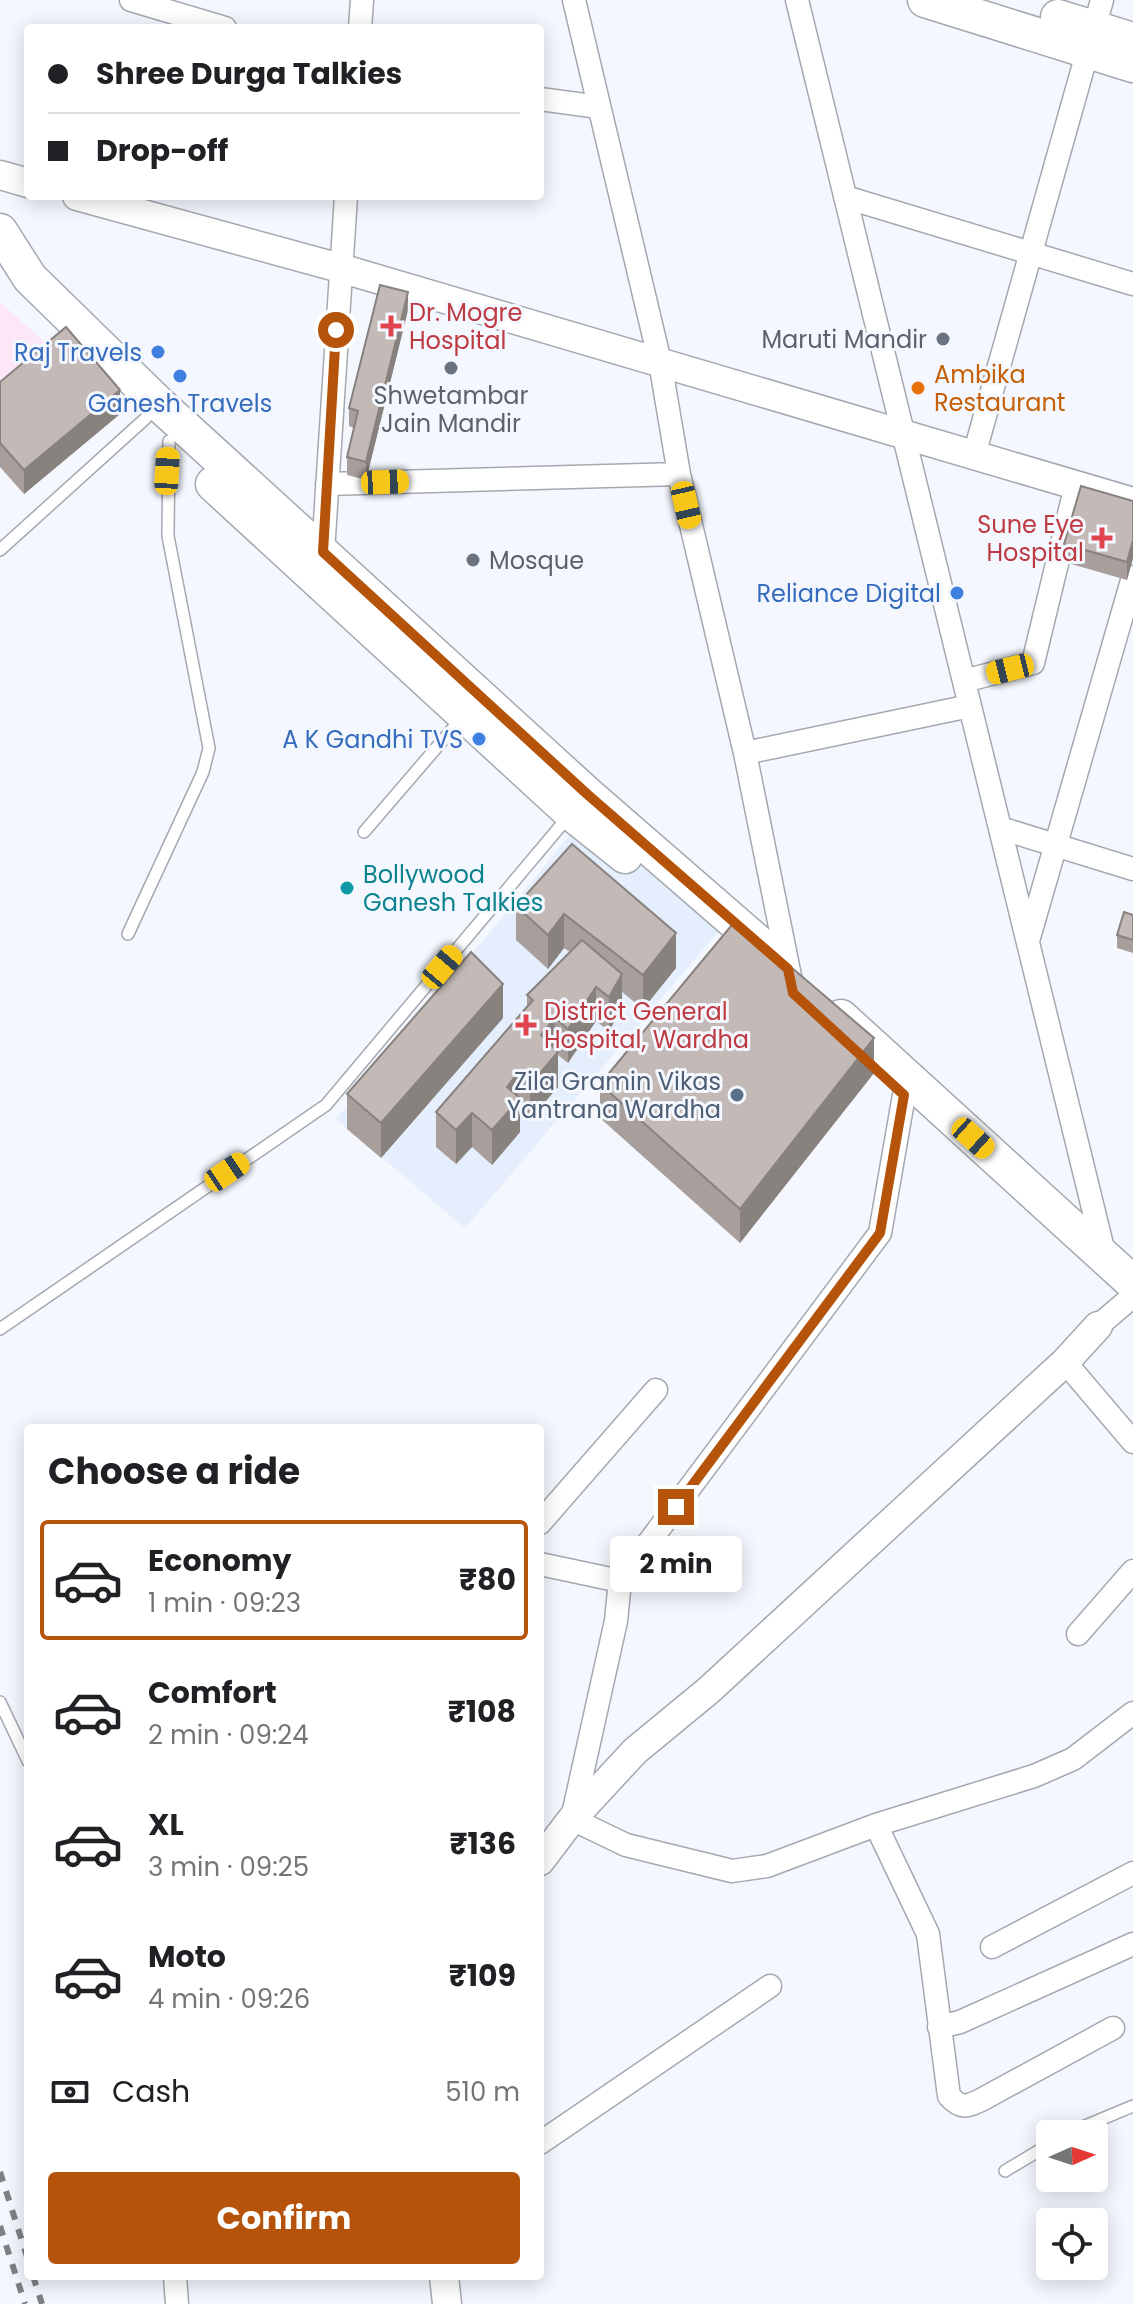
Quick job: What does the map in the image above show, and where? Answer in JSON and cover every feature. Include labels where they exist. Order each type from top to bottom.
[{"type":"main road","points":[[925,0],[1094,26],[1133,65]]},
{"type":"main road","points":[[1000,0],[1133,40]]},
{"type":"main road","points":[[0,231],[30,278],[159,404],[790,981],[1105,1258],[1131,1297]]},
{"type":"main road","points":[[0,269],[21,296],[157,430],[464,716],[571,813],[790,981],[904,1095],[1131,1297]]},
{"type":"street","points":[[131,0],[212,24]]},
{"type":"street","points":[[360,24],[362,0]]},
{"type":"street","points":[[574,0],[660,362],[679,474],[745,753],[790,981]]},
{"type":"street","points":[[797,0],[1105,1258]]},
{"type":"street","points":[[974,455],[1094,26]]},
{"type":"street","points":[[544,100],[599,107]]},
{"type":"street","points":[[0,175],[24,182]]},
{"type":"street","points":[[845,197],[1133,284]]},
{"type":"street","points":[[92,200],[340,268],[1133,502]]},
{"type":"street","points":[[323,552],[346,200]]},
{"type":"street","points":[[327,484],[679,474]]},
{"type":"street","points":[[964,681],[1033,663],[1076,485]]},
{"type":"street","points":[[1028,942],[1133,577]]},
{"type":"street","points":[[745,753],[970,706]]},
{"type":"street","points":[[1000,828],[1133,869]]},
{"type":"street","points":[[572,1819],[616,1621],[620,1581],[880,1233],[904,1095]]},
{"type":"street","points":[[544,1856],[572,1819],[635,1751],[709,1690],[1065,1362],[1098,1326],[1131,1297]]},
{"type":"street","points":[[1065,1362],[1133,1442]]},
{"type":"street","points":[[544,1518],[656,1390]]},
{"type":"street","points":[[544,1565],[620,1581]]},
{"type":"street","points":[[1078,1634],[1133,1571]]},
{"type":"street","points":[[572,1819],[626,1845],[732,1871],[767,1866],[876,1825],[1047,1770],[1073,1759],[1133,1713]]},
{"type":"street","points":[[876,1825],[928,1934],[949,2096],[958,2106],[965,2107],[1113,2028]]},
{"type":"street","points":[[992,1947],[1133,1873]]},
{"type":"street","points":[[939,2027],[972,2017],[1133,1944]]},
{"type":"street","points":[[544,2140],[770,1986]]},
{"type":"street","points":[[175,2280],[177,2304]]},
{"type":"street","points":[[444,2280],[447,2304]]},
{"type":"lane","points":[[0,550],[157,430]]},
{"type":"lane","points":[[128,934],[203,772],[209,748],[168,536],[157,430]]},
{"type":"lane","points":[[364,832],[464,716]]},
{"type":"lane","points":[[0,1329],[326,1105],[571,813]]},
{"type":"lane","points":[[0,1702],[24,1753]]},
{"type":"lane","points":[[1100,2120],[1133,2106]]},
{"type":"lane","points":[[1005,2171],[1036,2152]]},
{"type":"shaded area","points":[[0,302],[60,356],[0,406]]},
{"type":"shaded area","name":"District General Hospital, Wardha","points":[[588,813],[719,931],[465,1228],[336,1119]]},
{"type":"building","points":[[380,285],[408,292],[366,462],[347,457],[358,411],[349,408]]},
{"type":"building","points":[[66,327],[120,390],[24,470],[0,443],[0,382]]},
{"type":"building","points":[[1081,486],[1133,501],[1133,540],[1127,562],[1064,544]]},
{"type":"building","points":[[572,844],[676,933],[643,975],[564,914],[548,935],[516,906]]},
{"type":"building","points":[[1124,912],[1133,915],[1133,940],[1117,935]]},
{"type":"building","name":"Zila Gramin Vikas Yantrana Wardha","points":[[736,920],[874,1038],[740,1209],[600,1084]]},
{"type":"building","points":[[582,940],[622,974],[609,997],[596,987],[568,1029],[555,1018],[541,1035],[558,1052],[530,1085],[517,1074],[507,1087],[520,1098],[492,1130],[472,1113],[456,1130],[436,1112],[533,1000],[527,995]]},
{"type":"building","points":[[471,952],[503,984],[381,1123],[347,1094]]},
{"type":"railway","points":[[0,2172],[24,2247]]},
{"type":"railway","points":[[0,2226],[25,2304]]},
{"type":"railway","points":[[34,2280],[42,2304]]},
{"type":"place","name":"Dr. Mogre Hospital","points":[[391,326]]},
{"type":"place","name":"Maruti Mandir","points":[[943,339]]},
{"type":"place","name":"Raj Travels","points":[[158,352]]},
{"type":"place","name":"Shwetambar Jain Mandir","points":[[451,368]]},
{"type":"place","name":"Ganesh Travels","points":[[180,376]]},
{"type":"place","name":"Ambika Restaurant","points":[[918,388]]},
{"type":"place","name":"Sune Eye Hospital","points":[[1102,538]]},
{"type":"place","name":"Mosque","points":[[473,560]]},
{"type":"place","name":"Reliance Digital","points":[[957,593]]},
{"type":"place","name":"A K Gandhi TVS","points":[[479,739]]},
{"type":"place","name":"Bollywood Ganesh Talkies","points":[[347,888]]},
{"type":"place","name":"District General Hospital, Wardha","points":[[526,1025]]},
{"type":"place","name":"Zila Gramin Vikas Yantrana Wardha","points":[[737,1095]]},
{"type":"route","points":[[336,330],[323,552],[587,794],[788,969],[793,993],[904,1095],[880,1233],[676,1507]]}]
